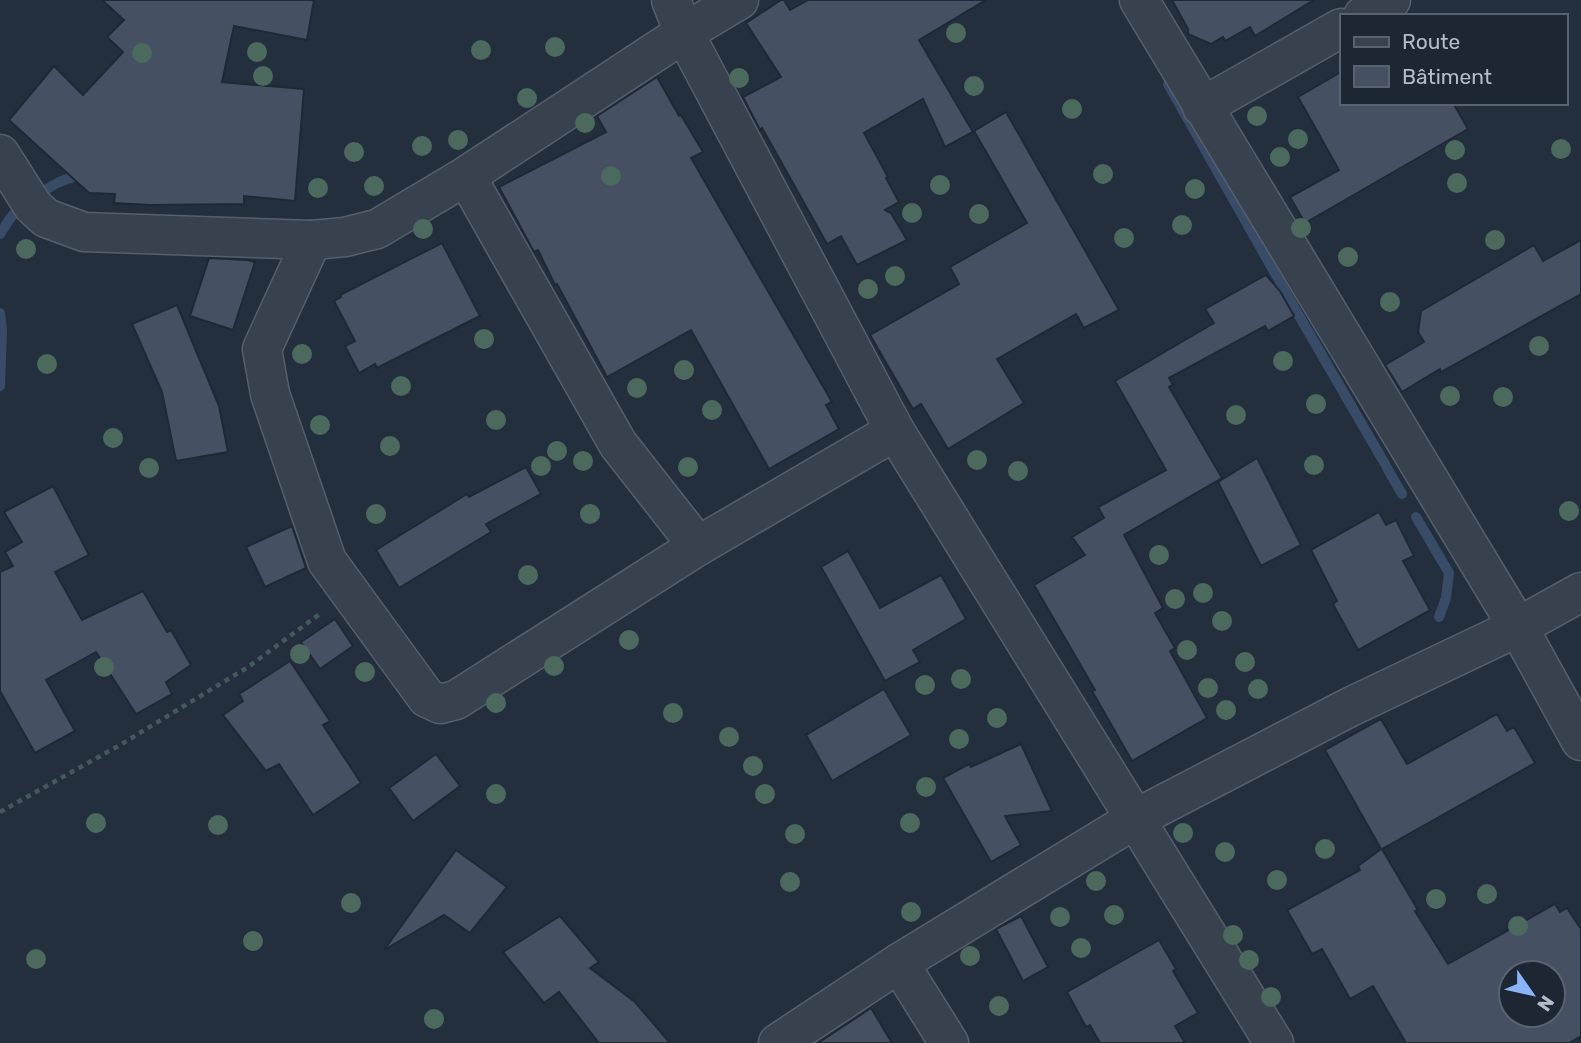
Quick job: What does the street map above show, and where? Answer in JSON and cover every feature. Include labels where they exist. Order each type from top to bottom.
[{"type":"street","points":[[0,154],[33,206],[46,218],[84,232],[312,240],[345,237],[377,229],[466,176],[677,17],[739,0]]},
{"type":"street","points":[[1139,0],[1518,627],[1581,741]]},
{"type":"street","points":[[1366,14],[1391,0]]},
{"type":"street","points":[[677,17],[895,430],[1275,1043]]},
{"type":"street","points":[[1202,107],[1340,29]]},
{"type":"street","points":[[466,176],[618,443],[698,546]]},
{"type":"street","points":[[312,240],[262,349],[270,394],[327,561],[426,698],[440,704],[456,701],[698,546],[895,430]]},
{"type":"street","points":[[778,1043],[899,963],[1135,819],[1350,707],[1518,627],[1581,592]]},
{"type":"street","points":[[899,963],[949,1043]]},
{"type":"path","points":[[0,813],[120,745],[248,667],[350,592]]},
{"type":"building","points":[[102,0],[314,0],[307,40],[234,26],[222,82],[304,89],[295,201],[244,196],[244,204],[114,203],[115,194],[89,193],[9,120],[54,66],[83,95],[123,52],[107,37],[124,20]]},
{"type":"building","points":[[784,0],[790,10],[808,0],[986,0],[919,40],[973,132],[945,147],[923,99],[864,133],[899,202],[885,210],[891,213],[907,240],[857,265],[841,236],[827,244],[743,97],[781,77],[746,23]]},
{"type":"building","points":[[1172,0],[1314,0],[1255,36],[1250,27],[1225,41],[1223,37],[1211,44],[1188,34],[1188,29]]},
{"type":"building","points":[[1340,73],[1340,105],[1454,105],[1468,129],[1305,223],[1290,197],[1339,170],[1298,97]]},
{"type":"building","points":[[657,77],[703,152],[691,158],[832,402],[826,405],[839,429],[769,469],[691,330],[607,377],[538,250],[534,252],[499,187],[606,132],[597,116]]},
{"type":"building","points":[[1006,112],[1119,310],[1084,328],[1076,314],[997,359],[1024,403],[948,449],[921,404],[913,409],[870,335],[959,284],[950,267],[1027,223],[974,131]]},
{"type":"building","points":[[1581,240],[1581,294],[1402,392],[1385,365],[1424,342],[1418,332],[1421,311],[1534,245],[1543,261]]},
{"type":"building","points":[[442,243],[480,316],[377,368],[375,364],[359,373],[345,346],[355,341],[334,301],[341,297],[340,295]]},
{"type":"building","points":[[209,258],[255,262],[233,330],[190,316]]},
{"type":"building","points":[[1266,275],[1280,291],[1294,316],[1268,331],[1265,326],[1169,378],[1173,385],[1169,387],[1222,478],[1124,535],[1163,608],[1155,613],[1175,648],[1170,651],[1207,718],[1132,761],[1092,691],[1095,690],[1034,585],[1085,555],[1072,537],[1104,518],[1098,507],[1166,470],[1115,381],[1214,323],[1205,309]]},
{"type":"building","points":[[177,305],[219,406],[228,452],[176,461],[162,392],[132,324]]},
{"type":"building","points":[[1257,458],[1301,545],[1261,566],[1218,482]]},
{"type":"building","points":[[526,467],[541,494],[486,524],[491,532],[399,588],[376,550],[467,494],[469,497]]},
{"type":"building","points":[[53,486],[89,555],[55,572],[82,620],[143,591],[167,632],[171,630],[191,665],[166,682],[172,694],[136,714],[96,652],[46,680],[75,731],[35,753],[0,691],[0,572],[13,566],[5,552],[22,542],[4,512]]},
{"type":"building","points":[[1379,512],[1386,525],[1396,520],[1414,556],[1403,561],[1430,610],[1358,650],[1333,604],[1337,601],[1311,550]]},
{"type":"building","points":[[292,526],[306,568],[265,587],[246,547]]},
{"type":"building","points":[[848,551],[880,608],[941,575],[966,619],[913,650],[920,662],[885,681],[821,567]]},
{"type":"building","points":[[335,619],[353,646],[320,669],[301,642]]},
{"type":"building","points":[[290,661],[330,721],[323,725],[361,783],[313,815],[279,764],[266,771],[223,715],[243,701],[239,694]]},
{"type":"building","points":[[884,689],[911,735],[832,781],[806,735]]},
{"type":"building","points":[[1497,714],[1507,731],[1514,727],[1535,763],[1382,849],[1418,910],[1415,911],[1448,964],[1555,904],[1560,912],[1567,908],[1581,929],[1581,1036],[1569,1043],[1406,1043],[1373,986],[1350,999],[1322,949],[1312,954],[1287,910],[1360,870],[1358,866],[1381,849],[1325,750],[1381,719],[1407,764]]},
{"type":"building","points":[[1021,744],[1052,811],[1005,816],[1021,845],[991,862],[943,778],[969,764],[971,767]]},
{"type":"building","points":[[436,754],[460,786],[413,821],[389,788]]},
{"type":"building","points":[[456,850],[507,887],[470,933],[444,915],[384,950]]},
{"type":"building","points":[[560,916],[599,962],[590,968],[635,1002],[670,1043],[599,1043],[559,992],[544,1003],[503,952]]},
{"type":"building","points":[[1021,916],[1048,967],[1023,981],[996,929]]},
{"type":"building","points":[[1159,940],[1176,969],[1173,971],[1198,1013],[1175,1026],[1185,1043],[1100,1043],[1090,1025],[1086,1027],[1067,992]]},
{"type":"building","points":[[871,1008],[892,1043],[818,1043]]},
{"type":"waterway","points":[[1168,84],[1385,464]]},
{"type":"waterway","points":[[37,195],[57,183],[85,172]]},
{"type":"waterway","points":[[0,234],[20,208]]},
{"type":"waterway","points":[[0,313],[0,386]]},
{"type":"waterway","points":[[1387,468],[1402,494]]},
{"type":"waterway","points":[[1416,517],[1449,573],[1446,598],[1439,617]]}]
